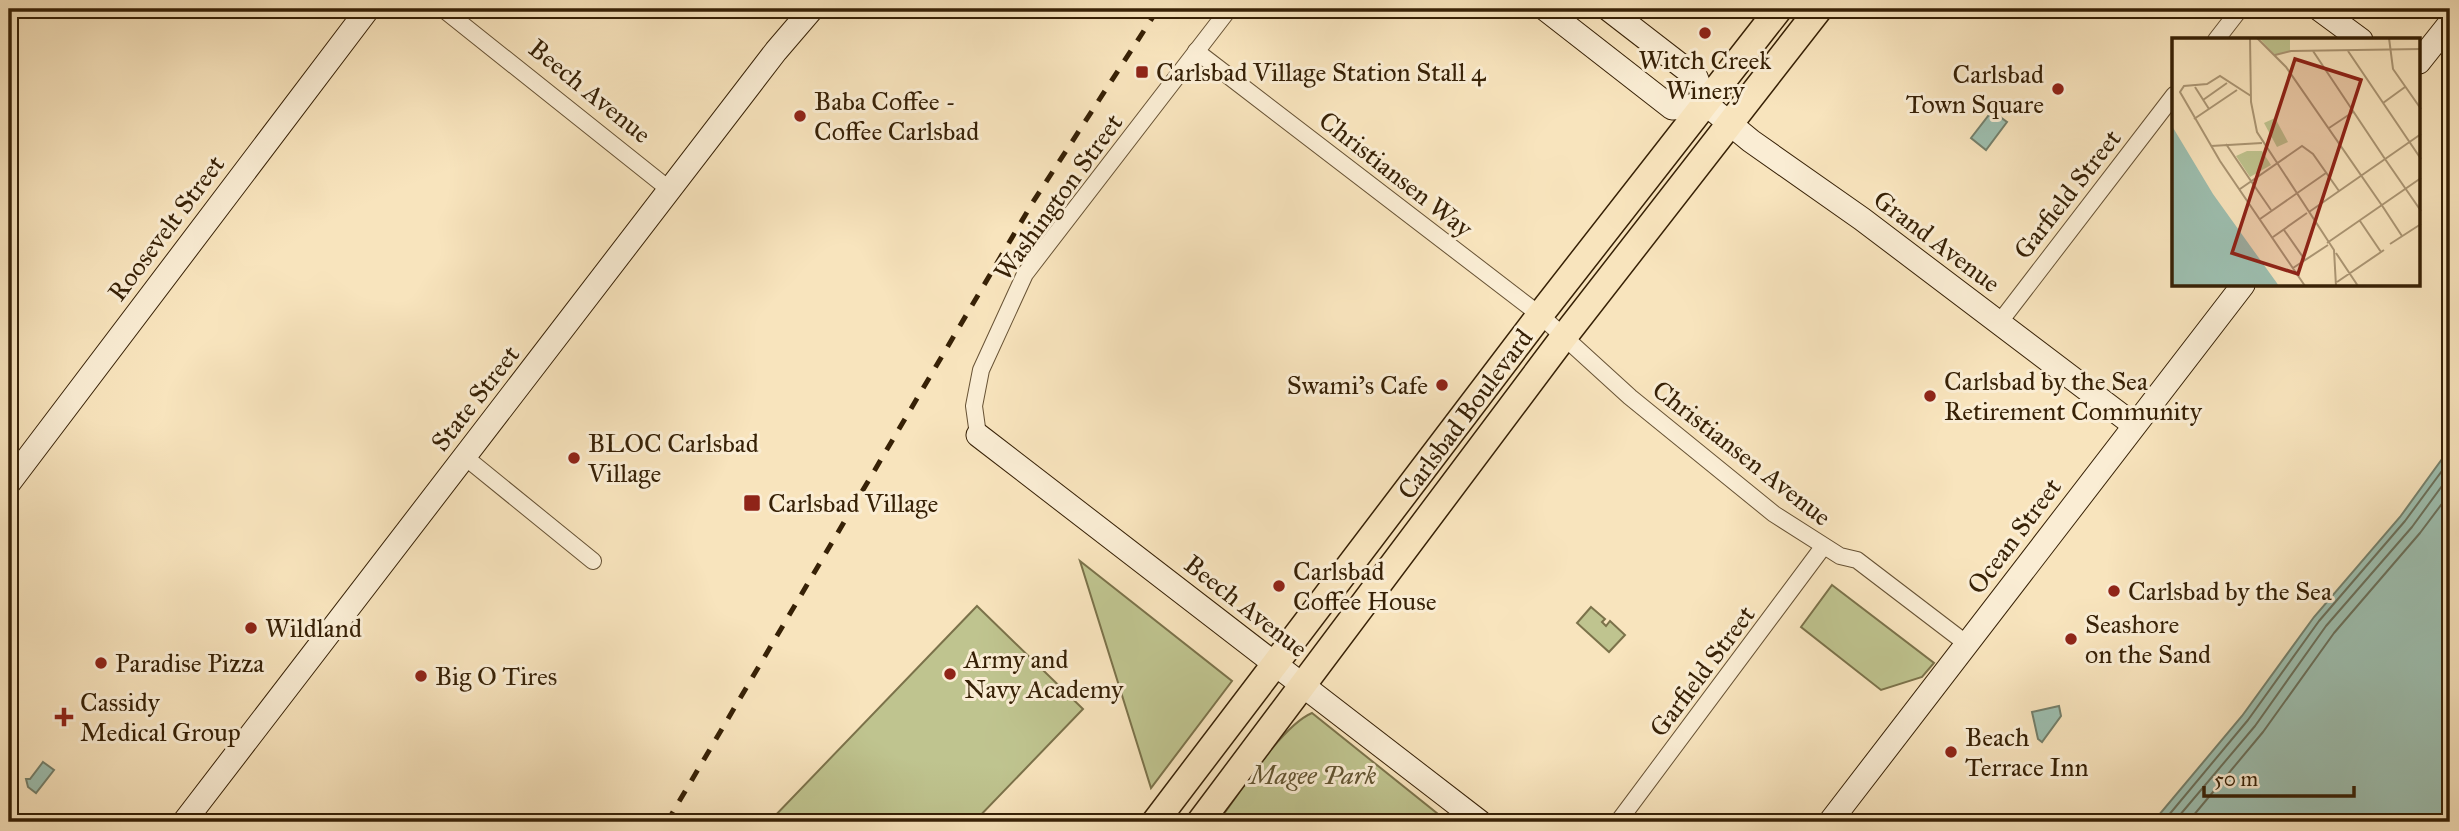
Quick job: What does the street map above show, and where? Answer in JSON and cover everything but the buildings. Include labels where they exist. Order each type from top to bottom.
[{"type":"main road","name":"Carlsbad Boulevard","points":[[1155,822],[1540,315],[1779,9]]},
{"type":"main road","name":"Carlsbad Boulevard","points":[[1200,822],[1563,338],[1819,9]]},
{"type":"street","name":"Roosevelt Street","points":[[9,483],[368,9]]},
{"type":"street","name":"Beech Avenue","points":[[443,9],[670,190]]},
{"type":"street","name":"State Street","points":[[184,822],[812,9]]},
{"type":"street","name":"Washington Street","points":[[978,435],[974,406],[981,370],[1025,274],[1229,9]]},
{"type":"street","points":[[1545,9],[1672,108],[1706,104]]},
{"type":"street","name":"Grand Avenue","points":[[1608,9],[1696,77],[1706,104],[1731,124],[2134,425]]},
{"type":"street","points":[[2218,38],[2240,9]]},
{"type":"street","points":[[2319,9],[2358,38]]},
{"type":"street","points":[[2420,61],[2450,23]]},
{"type":"street","name":"Christiansen Way","points":[[1196,51],[1540,315],[1563,338]]},
{"type":"street","name":"Garfield Street","points":[[1999,323],[2172,98]]},
{"type":"street","name":"Ocean Street","points":[[1830,822],[2242,287]]},
{"type":"street","name":"Christiansen Avenue","points":[[1563,338],[1630,397],[1774,514],[1823,547],[1840,556],[1857,560],[1967,644]]},
{"type":"street","name":"Beech Avenue","points":[[978,435],[1480,822]]},
{"type":"street","points":[[465,457],[593,561]]},
{"type":"street","name":"Garfield Street","points":[[1619,822],[1823,547]]},
{"type":"green space","points":[[1080,561],[1232,681],[1151,788]]},
{"type":"green space","points":[[1832,585],[1934,663],[1922,677],[1881,690],[1801,627]]},
{"type":"green space","points":[[977,606],[1083,709],[974,822],[769,822]]},
{"type":"green space","points":[[1591,607],[1605,619],[1602,622],[1606,626],[1610,621],[1625,635],[1609,652],[1577,623]]},
{"type":"green space","name":"Magee Park","points":[[1312,713],[1448,822],[1218,822],[1274,746],[1300,720]]},
{"type":"water","points":[[1992,111],[2007,122],[1986,150],[1971,138]]},
{"type":"water","points":[[2450,448],[2450,822],[2153,822],[2242,716],[2314,617],[2400,517]]},
{"type":"water","points":[[2059,706],[2061,716],[2042,742],[2038,739],[2032,712]]},
{"type":"water","points":[[43,762],[54,770],[36,793],[28,787],[26,779],[30,779]]},
{"type":"railway","points":[[667,822],[1033,202],[1158,9]]},
{"type":"place","name":"Witch Creek Winery","points":[[1705,33]]},
{"type":"place","name":"Carlsbad Village Station Stall 4","points":[[1142,72]]},
{"type":"place","name":"Carlsbad Town Square","points":[[2058,89]]},
{"type":"place","name":"Baba Coffee - Coffee Carlsbad","points":[[800,116]]},
{"type":"place","name":"Swami's Cafe","points":[[1442,385]]},
{"type":"place","name":"Carlsbad by the Sea Retirement Community","points":[[1930,396]]},
{"type":"place","name":"BLOC Carlsbad Village","points":[[574,458]]},
{"type":"place","name":"Carlsbad Village","points":[[752,503]]},
{"type":"place","name":"Carlsbad Coffee House","points":[[1279,586]]},
{"type":"place","name":"Carlsbad by the Sea","points":[[2114,591]]},
{"type":"place","name":"Wildland","points":[[251,628]]},
{"type":"place","name":"Seashore on the Sand","points":[[2071,639]]},
{"type":"place","name":"Paradise Pizza","points":[[101,663]]},
{"type":"place","name":"Army and Navy Academy","points":[[950,674]]},
{"type":"place","name":"Big O Tires","points":[[421,676]]},
{"type":"place","name":"Cassidy Medical Group","points":[[64,717]]},
{"type":"place","name":"Beach Terrace Inn","points":[[1951,752]]}]
